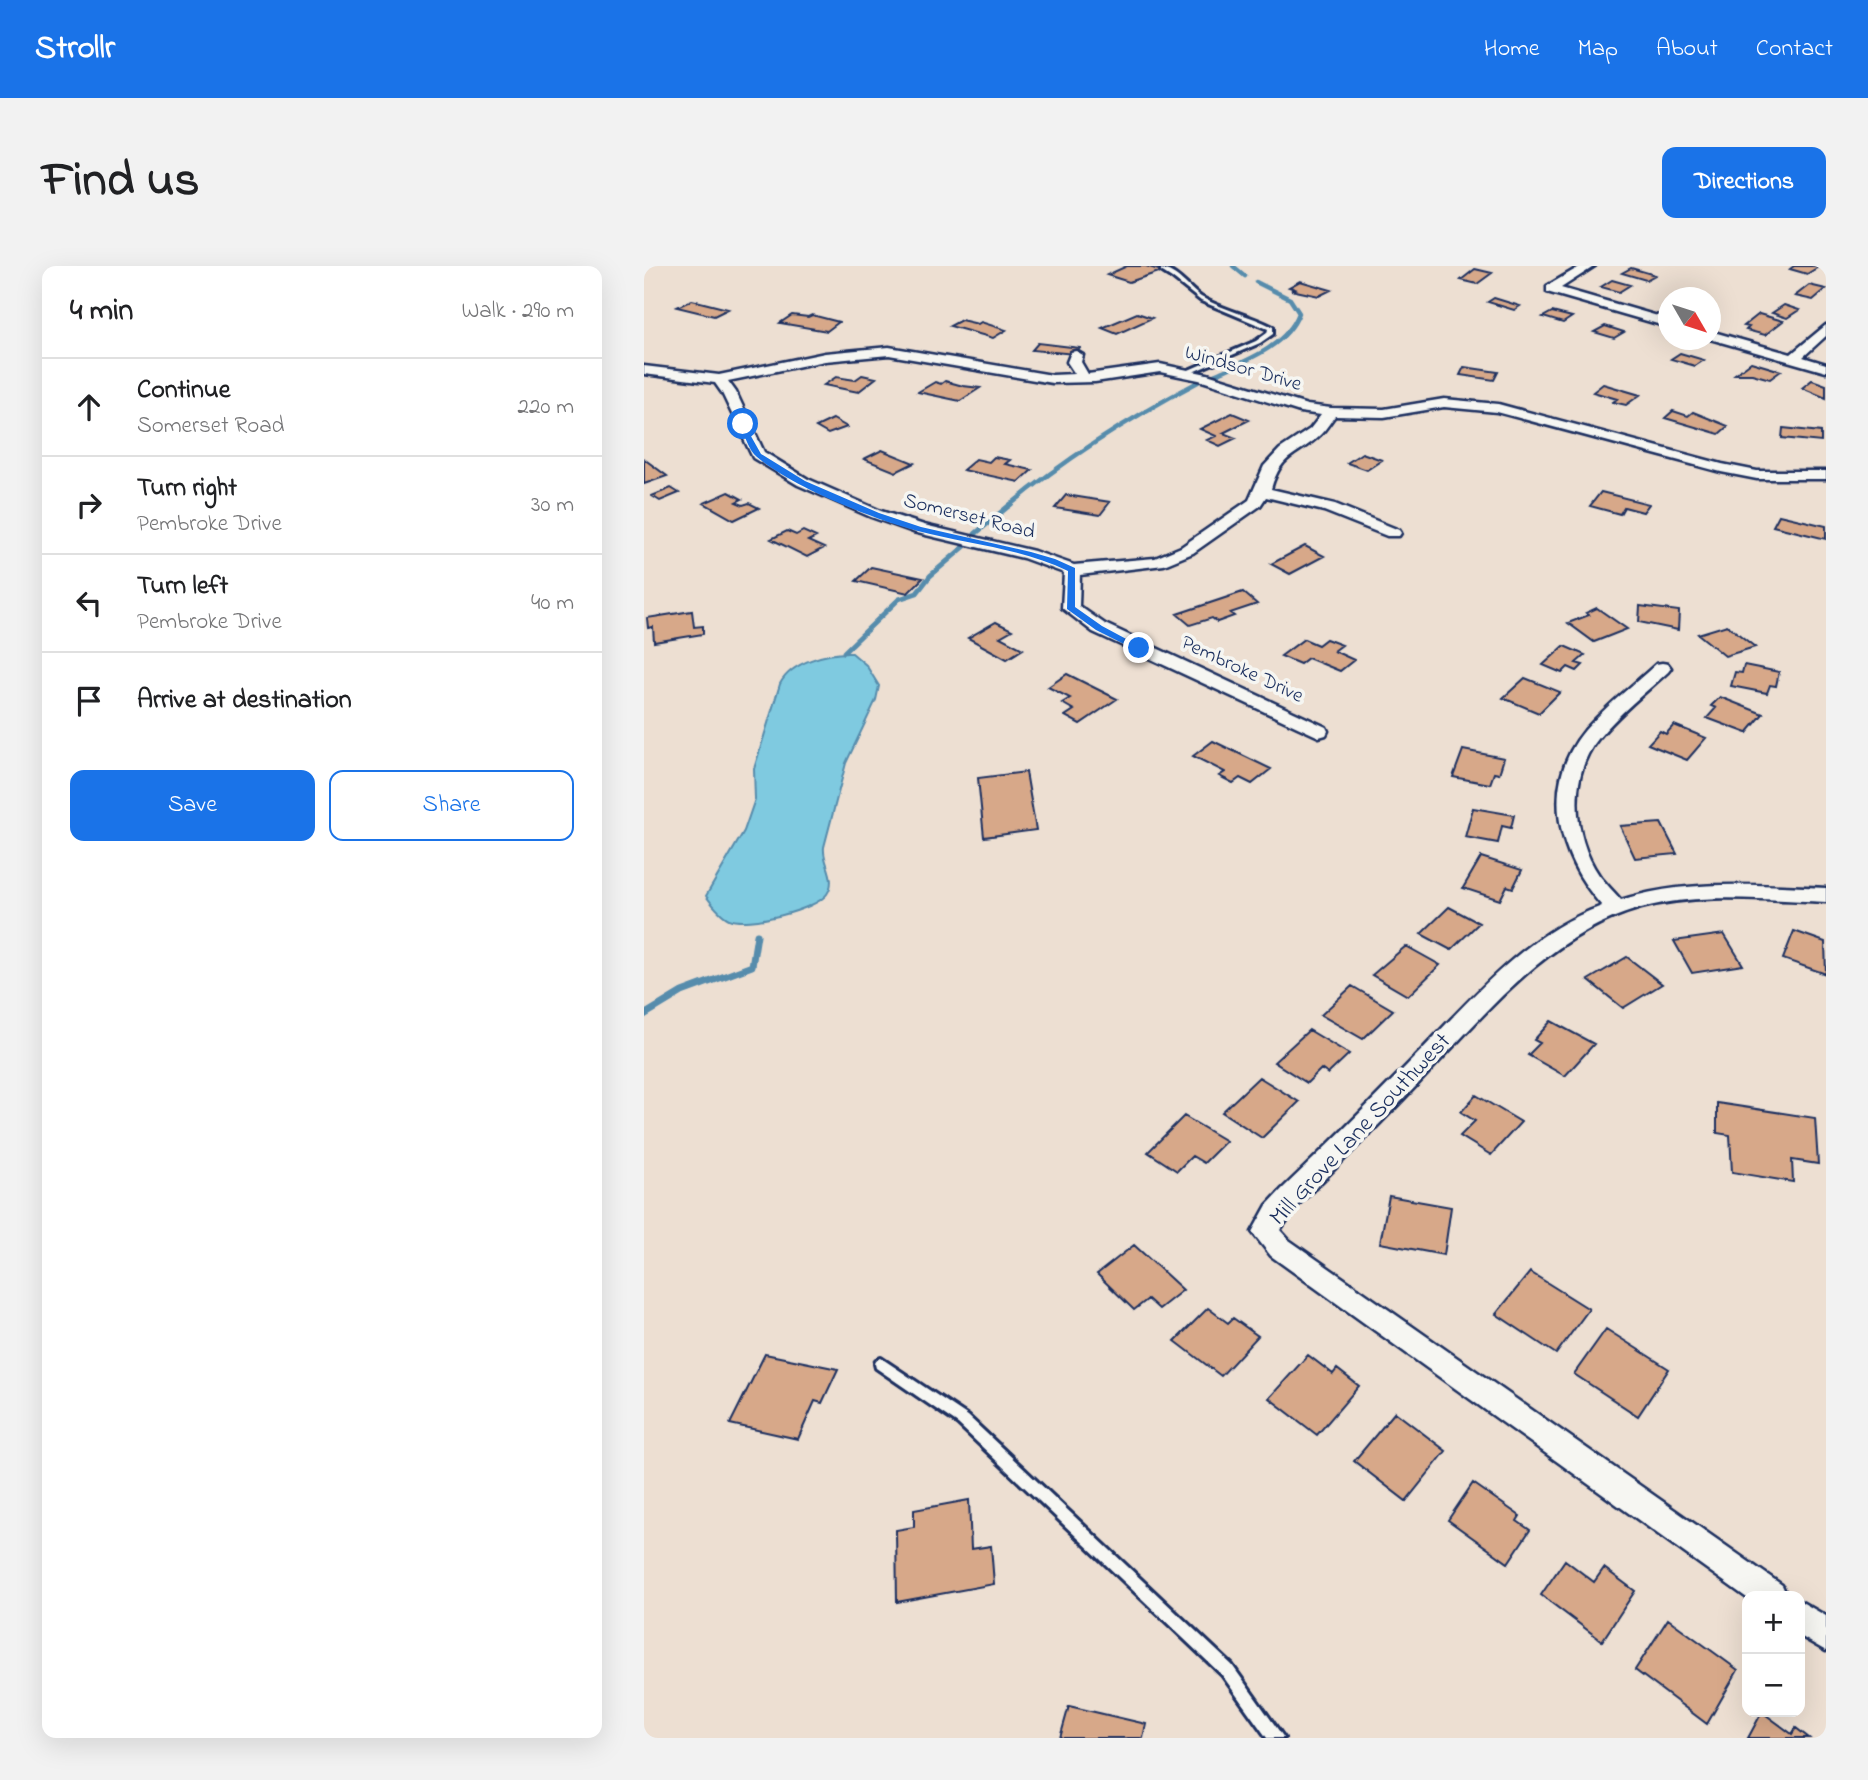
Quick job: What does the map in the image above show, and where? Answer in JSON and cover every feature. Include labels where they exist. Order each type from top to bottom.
[{"type":"street","points":[[1589,266],[1551,289],[1658,320]]},
{"type":"street","points":[[1793,359],[1826,329]]},
{"type":"street","points":[[1721,338],[1826,368]]},
{"type":"street","name":"Windsor Drive","points":[[644,370],[719,379],[825,357],[889,351],[1028,376],[1084,379],[1148,368],[1186,373],[1306,409],[1384,413],[1444,402],[1499,408],[1721,468],[1757,475],[1826,475]]},
{"type":"street","points":[[1076,355],[1074,362],[1084,379]]},
{"type":"street","name":"Somerset Road","points":[[719,379],[729,392],[758,455],[803,482],[876,514],[919,529],[1052,560],[1072,570],[1095,570],[1158,562],[1187,550],[1255,503],[1262,492],[1269,469],[1285,452],[1315,432],[1331,412]]},
{"type":"street","points":[[1262,492],[1313,500],[1394,533]]},
{"type":"street","name":"Pembroke Drive","points":[[1072,570],[1070,608],[1092,623],[1139,648],[1319,731]]},
{"type":"street","points":[[1617,909],[1589,875],[1572,835],[1567,818],[1570,780],[1574,762],[1590,736],[1662,668]]},
{"type":"street","name":"Mill Grove Lane Southwest","points":[[1764,1591],[1280,1248],[1265,1232],[1276,1213],[1292,1196],[1480,1004],[1541,947],[1586,921],[1617,909],[1660,898],[1712,893],[1826,895]]},
{"type":"street","points":[[1805,1620],[1826,1635]]},
{"type":"lane","points":[[1163,270],[1178,278],[1191,292],[1203,299],[1271,328],[1270,334],[1258,342],[1186,373]]},
{"type":"lane","points":[[881,1364],[962,1420],[1166,1612],[1227,1670],[1276,1738]]},
{"type":"water","points":[[852,653],[866,665],[879,686],[876,700],[846,763],[824,847],[830,888],[827,894],[810,906],[781,916],[750,921],[729,919],[719,912],[706,896],[744,831],[755,799],[754,769],[780,684],[785,676],[801,664],[832,654]]},
{"type":"building","points":[[1127,266],[1146,266],[1162,271],[1129,282],[1107,275]]},
{"type":"building","points":[[1794,266],[1820,266],[1807,274],[1790,269]]},
{"type":"building","points":[[1631,268],[1655,275],[1646,280],[1622,273]]},
{"type":"building","points":[[1475,269],[1492,273],[1477,284],[1461,280]]},
{"type":"building","points":[[1612,280],[1630,285],[1619,292],[1601,287]]},
{"type":"building","points":[[1300,281],[1331,290],[1319,296],[1291,290],[1295,289],[1289,287]]},
{"type":"building","points":[[1809,285],[1826,289],[1813,300],[1795,296]]},
{"type":"building","points":[[1494,298],[1520,306],[1514,310],[1488,302]]},
{"type":"building","points":[[692,300],[728,309],[714,316],[677,307]]},
{"type":"building","points":[[1784,305],[1799,310],[1787,318],[1772,313]]},
{"type":"building","points":[[1552,312],[1572,317],[1563,323],[1543,317]]},
{"type":"building","points":[[1137,313],[1152,318],[1117,334],[1102,328]]},
{"type":"building","points":[[1759,314],[1783,321],[1765,335],[1746,330],[1749,327],[1744,326]]},
{"type":"building","points":[[792,315],[812,315],[839,322],[827,331],[780,323]]},
{"type":"building","points":[[961,320],[978,324],[981,322],[1006,330],[993,338],[950,326]]},
{"type":"building","points":[[1605,326],[1624,332],[1614,338],[1594,332]]},
{"type":"building","points":[[1038,343],[1080,348],[1075,354],[1032,350]]},
{"type":"building","points":[[1680,353],[1704,360],[1695,366],[1671,359]]},
{"type":"building","points":[[1751,362],[1781,371],[1770,379],[1752,374],[1735,374]]},
{"type":"building","points":[[1464,367],[1498,372],[1494,380],[1460,375]]},
{"type":"building","points":[[862,375],[876,378],[858,392],[824,385],[836,377],[855,380]]},
{"type":"building","points":[[1812,380],[1826,385],[1826,398],[1802,388]]},
{"type":"building","points":[[945,381],[980,388],[960,401],[918,392],[935,382],[941,384]]},
{"type":"building","points":[[1603,384],[1640,395],[1626,405],[1613,402],[1617,399],[1593,392]]},
{"type":"building","points":[[1673,411],[1688,416],[1693,412],[1728,426],[1719,434],[1665,418]]},
{"type":"building","points":[[1232,413],[1249,420],[1223,433],[1236,438],[1220,446],[1207,440],[1216,436],[1200,429]]},
{"type":"building","points":[[833,419],[847,427],[828,434],[816,427]]},
{"type":"building","points":[[1783,428],[1821,432],[1821,442],[1782,438]]},
{"type":"building","points":[[882,450],[914,463],[896,472],[864,459]]},
{"type":"building","points":[[1362,453],[1382,460],[1367,470],[1347,463]]},
{"type":"building","points":[[994,457],[1010,460],[1005,464],[1032,470],[1019,482],[963,470],[976,459],[989,462]]},
{"type":"building","points":[[644,459],[667,476],[644,484]]},
{"type":"building","points":[[671,488],[679,493],[660,501],[652,496]]},
{"type":"building","points":[[729,492],[742,499],[736,502],[743,505],[749,503],[759,508],[734,520],[704,503]]},
{"type":"building","points":[[1601,492],[1649,504],[1643,512],[1624,507],[1620,514],[1590,506]]},
{"type":"building","points":[[1066,495],[1110,502],[1100,515],[1055,508]]},
{"type":"building","points":[[1779,515],[1826,526],[1826,539],[1773,526]]},
{"type":"building","points":[[787,531],[796,535],[803,531],[816,537],[808,541],[824,548],[807,557],[771,539]]},
{"type":"building","points":[[1305,546],[1324,556],[1290,574],[1271,564]]},
{"type":"building","points":[[871,567],[923,578],[908,593],[856,581]]},
{"type":"building","points":[[1243,592],[1257,604],[1230,613],[1234,616],[1217,622],[1212,618],[1190,625],[1177,614]]},
{"type":"building","points":[[1640,606],[1679,611],[1678,630],[1639,622]]},
{"type":"building","points":[[1597,608],[1627,629],[1594,642],[1568,623],[1589,615],[1586,613]]},
{"type":"building","points":[[692,611],[694,627],[703,626],[703,634],[654,642],[653,627],[648,628],[647,618]]},
{"type":"building","points":[[996,622],[1012,630],[1000,637],[1023,649],[1007,659],[968,638]]},
{"type":"building","points":[[1727,625],[1755,647],[1725,656],[1698,634]]},
{"type":"building","points":[[1304,639],[1318,645],[1326,639],[1342,645],[1334,651],[1354,660],[1340,671],[1308,658],[1300,664],[1281,656]]},
{"type":"building","points":[[1564,646],[1585,655],[1576,663],[1583,665],[1577,671],[1568,667],[1562,673],[1543,665]]},
{"type":"building","points":[[1744,665],[1779,672],[1776,686],[1770,685],[1767,693],[1731,686],[1735,672],[1742,673]]},
{"type":"building","points":[[1067,674],[1117,699],[1080,724],[1065,716],[1074,710],[1062,703],[1070,698],[1048,687]]},
{"type":"building","points":[[1525,678],[1560,692],[1539,713],[1503,698]]},
{"type":"building","points":[[1720,697],[1763,714],[1747,733],[1707,718],[1716,708],[1711,706]]},
{"type":"building","points":[[1674,725],[1706,738],[1687,760],[1648,744],[1660,731],[1666,734]]},
{"type":"building","points":[[1213,741],[1271,769],[1252,784],[1240,778],[1233,783],[1219,776],[1225,772],[1193,756]]},
{"type":"building","points":[[1463,750],[1504,758],[1499,774],[1494,773],[1490,784],[1453,777]]},
{"type":"building","points":[[1026,772],[1036,830],[984,837],[978,778]]},
{"type":"building","points":[[1473,808],[1514,815],[1511,828],[1502,826],[1498,843],[1465,837]]},
{"type":"building","points":[[1661,823],[1677,854],[1635,858],[1620,826]]},
{"type":"building","points":[[1481,857],[1522,870],[1513,888],[1507,886],[1500,900],[1463,888]]},
{"type":"building","points":[[1449,907],[1479,923],[1451,950],[1421,934]]},
{"type":"building","points":[[1794,931],[1825,942],[1826,974],[1783,959]]},
{"type":"building","points":[[1724,934],[1743,965],[1692,973],[1674,941]]},
{"type":"building","points":[[1406,946],[1440,965],[1408,996],[1372,975]]},
{"type":"building","points":[[1627,957],[1662,984],[1623,1008],[1588,980]]},
{"type":"building","points":[[1352,986],[1393,1010],[1363,1039],[1321,1015]]},
{"type":"building","points":[[1551,1021],[1594,1044],[1565,1076],[1528,1055],[1540,1043],[1534,1040]]},
{"type":"building","points":[[1309,1030],[1349,1054],[1328,1074],[1321,1069],[1307,1083],[1274,1062]]},
{"type":"building","points":[[1259,1077],[1299,1102],[1262,1138],[1222,1112]]},
{"type":"building","points":[[1476,1095],[1521,1122],[1491,1155],[1460,1136],[1475,1121],[1461,1112]]},
{"type":"building","points":[[1717,1103],[1815,1118],[1818,1164],[1792,1160],[1793,1182],[1732,1172],[1730,1135],[1717,1133]]},
{"type":"building","points":[[1184,1116],[1226,1141],[1204,1163],[1192,1156],[1177,1171],[1148,1152]]},
{"type":"building","points":[[1389,1196],[1451,1207],[1444,1255],[1380,1243]]},
{"type":"building","points":[[1134,1245],[1183,1290],[1159,1309],[1148,1299],[1134,1310],[1097,1274]]},
{"type":"building","points":[[1530,1272],[1589,1309],[1556,1354],[1496,1314]]},
{"type":"building","points":[[1208,1308],[1228,1323],[1233,1318],[1258,1336],[1221,1376],[1175,1341]]},
{"type":"building","points":[[1606,1329],[1669,1369],[1638,1416],[1574,1374]]},
{"type":"building","points":[[765,1354],[838,1369],[822,1403],[815,1401],[798,1439],[730,1424]]},
{"type":"building","points":[[1308,1355],[1333,1374],[1337,1369],[1359,1386],[1317,1435],[1269,1398]]},
{"type":"building","points":[[1395,1412],[1446,1451],[1406,1501],[1354,1461]]},
{"type":"building","points":[[1473,1483],[1520,1516],[1517,1521],[1530,1530],[1508,1563],[1448,1520]]},
{"type":"building","points":[[969,1500],[971,1549],[991,1546],[994,1584],[897,1602],[896,1530],[914,1527],[914,1510]]},
{"type":"building","points":[[1565,1560],[1594,1582],[1604,1568],[1635,1591],[1602,1641],[1541,1595]]},
{"type":"building","points":[[1668,1619],[1738,1670],[1707,1724],[1635,1670]]},
{"type":"building","points":[[1069,1706],[1146,1724],[1143,1738],[1060,1738]]},
{"type":"building","points":[[1759,1717],[1769,1717],[1792,1734],[1796,1728],[1809,1738],[1748,1738]]},
{"type":"waterway","points":[[1233,266],[1245,276]]},
{"type":"waterway","points":[[1214,375],[1275,344],[1293,325],[1299,313],[1290,299],[1256,282]]},
{"type":"waterway","points":[[1009,506],[1100,439],[1198,382]]},
{"type":"waterway","points":[[975,534],[1011,504]]},
{"type":"waterway","points":[[844,652],[899,599],[917,593],[930,576],[965,546]]},
{"type":"waterway","points":[[644,1015],[682,992],[752,966],[757,935]]},
{"type":"route","points":[[743,424],[758,455],[803,482],[876,514],[919,529],[1052,560],[1072,570],[1070,608],[1099,628],[1139,648]]}]
